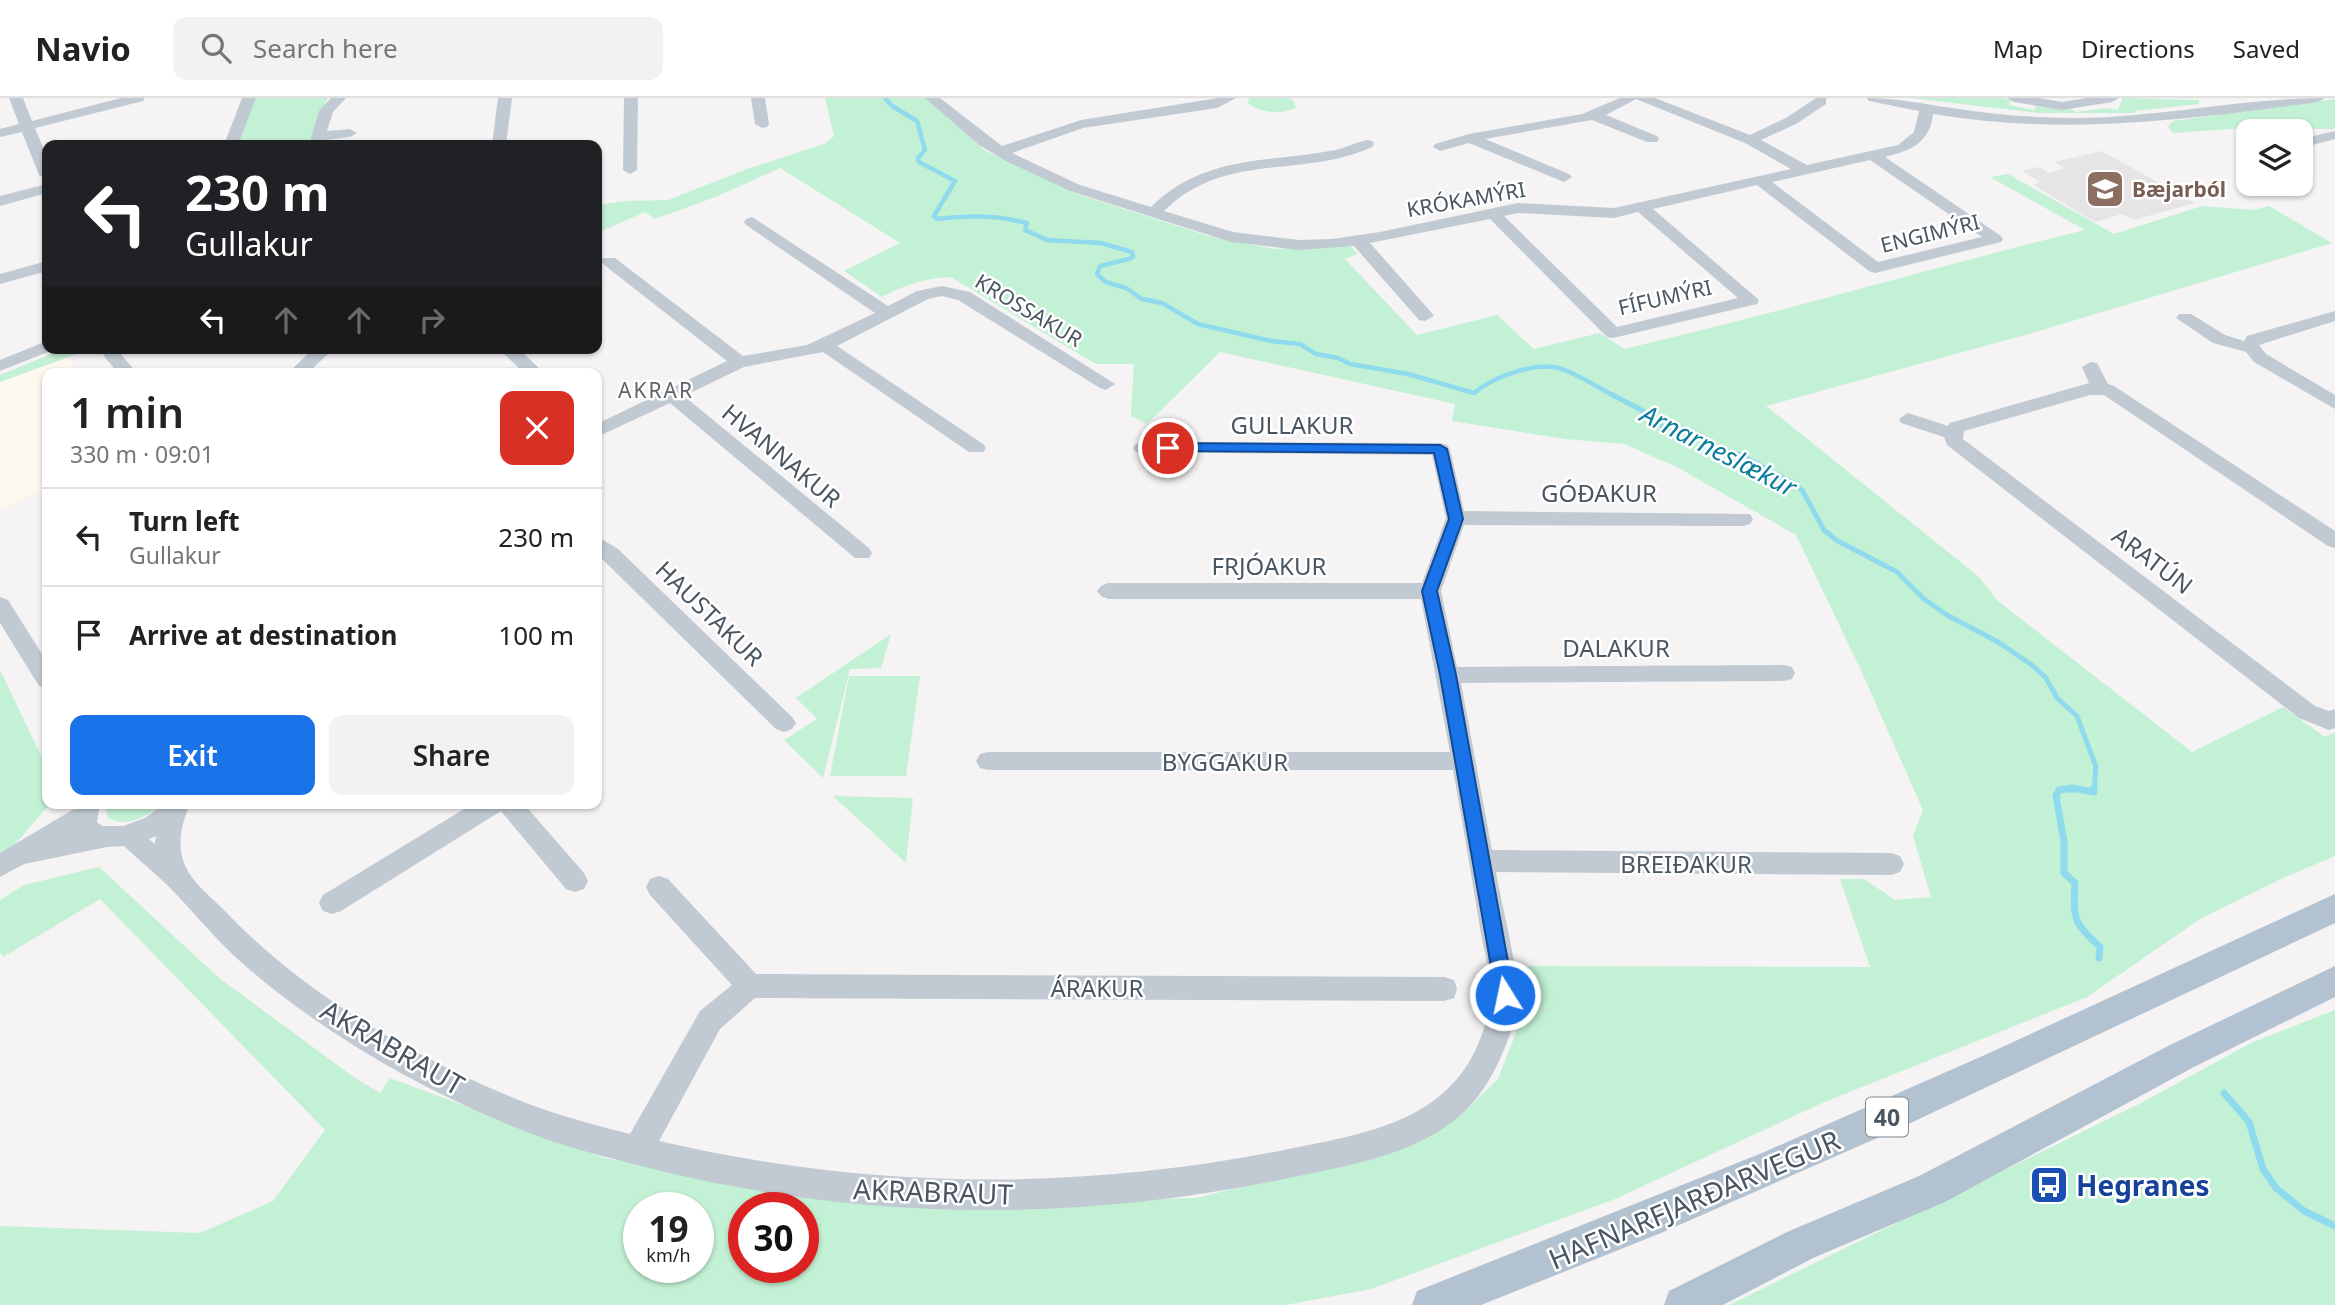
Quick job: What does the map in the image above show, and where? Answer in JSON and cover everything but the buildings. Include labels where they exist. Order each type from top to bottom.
[{"type":"main road","name":"HAFNARFJARÐARVEGUR","points":[[1431,1305],[1648,1222],[1802,1156],[2335,908]]},
{"type":"main road","points":[[1683,1305],[1800,1245],[1932,1189],[2180,1057],[2335,981]]},
{"type":"street","points":[[16,98],[42,163]]},
{"type":"street","points":[[0,133],[138,98]]},
{"type":"street","points":[[233,140],[249,98]]},
{"type":"street","points":[[317,140],[326,111],[339,98]]},
{"type":"street","points":[[500,140],[505,98]]},
{"type":"street","points":[[630,170],[631,98]]},
{"type":"street","points":[[758,98],[762,124]]},
{"type":"street","name":"KRÓKAMÝRI","points":[[932,98],[960,124],[1001,152],[1075,188],[1231,237],[1264,243],[1315,245],[1358,240],[1527,207],[1606,214],[1807,171],[1903,148],[1926,127],[1926,109]]},
{"type":"street","points":[[1001,152],[1042,134],[1069,126],[1104,118],[1217,104],[1229,98]]},
{"type":"street","points":[[1440,147],[1469,138],[1595,116],[1630,98]]},
{"type":"street","points":[[1642,98],[1750,140],[1807,171]]},
{"type":"street","points":[[1874,98],[1926,109],[2033,121],[2081,122],[2165,117],[2318,98]]},
{"type":"street","points":[[2014,98],[2062,106],[2112,98]]},
{"type":"street","points":[[2210,98],[2228,109]]},
{"type":"street","points":[[1750,140],[1791,121],[1821,101]]},
{"type":"street","points":[[1595,116],[1652,139]]},
{"type":"street","points":[[321,140],[350,133]]},
{"type":"street","points":[[2313,134],[2333,135]]},
{"type":"street","points":[[2313,141],[2333,135]]},
{"type":"street","points":[[1469,138],[1564,177]]},
{"type":"street","points":[[1152,214],[1166,197],[1197,179],[1212,174],[1256,164],[1339,154],[1367,144]]},
{"type":"street","name":"ENGIMÝRI","points":[[1761,181],[1875,268],[1995,239],[1874,156]]},
{"type":"street","points":[[0,201],[42,189]]},
{"type":"street","name":"FÍFUMÝRI","points":[[1493,213],[1613,333],[1752,300],[1641,207]]},
{"type":"street","points":[[752,222],[887,313]]},
{"type":"street","points":[[1358,240],[1425,316]]},
{"type":"street","points":[[608,261],[739,362]]},
{"type":"street","points":[[0,279],[42,267]]},
{"type":"street","name":"KROSSAKUR","points":[[602,427],[739,362],[811,350],[825,345],[931,292],[960,293],[1106,384]]},
{"type":"street","points":[[2251,348],[2253,340],[2335,316]]},
{"type":"street","points":[[2185,318],[2219,339],[2251,348],[2260,358],[2335,404]]},
{"type":"street","points":[[0,355],[42,338]]},
{"type":"street","points":[[825,345],[975,448]]},
{"type":"street","points":[[0,366],[42,348]]},
{"type":"street","points":[[303,368],[318,354]]},
{"type":"street","points":[[514,354],[529,368]]},
{"type":"street","points":[[112,355],[124,368]]},
{"type":"street","points":[[2091,367],[2101,389]]},
{"type":"street","points":[[1953,434],[1957,427],[2089,389],[2101,389],[2119,395],[2335,541]]},
{"type":"street","name":"HVANNAKUR","points":[[671,394],[862,553]]},
{"type":"street","name":"ARATÚN","points":[[1908,419],[1953,434],[1954,441],[2307,712],[2332,720]]},
{"type":"street","name":"GULLAKUR","points":[[1143,448],[1440,449],[1456,519]]},
{"type":"street","points":[[1430,591],[1456,519]]},
{"type":"street","name":"GÓÐAKUR","points":[[1456,519],[1742,519]]},
{"type":"street","name":"HAUSTAKUR","points":[[602,547],[784,723]]},
{"type":"street","name":"FRJÓAKUR","points":[[1108,592],[1430,591]]},
{"type":"street","name":"AKRABRAUT","points":[[130,836],[180,881],[209,914],[260,961],[331,1014],[400,1057],[530,1119],[684,1164],[814,1186],[903,1193],[1059,1195],[1252,1174],[1375,1144],[1423,1125],[1460,1096],[1491,1052],[1505,995],[1448,675],[1430,591]]},
{"type":"street","points":[[0,605],[42,672]]},
{"type":"street","name":"DALAKUR","points":[[1448,675],[1784,673]]},
{"type":"street","name":"BYGGAKUR","points":[[988,761],[1462,761]]},
{"type":"street","points":[[8,861],[103,838],[130,836],[153,826],[173,809]]},
{"type":"street","name":"AKRABRAUT","points":[[175,809],[167,843],[180,881]]},
{"type":"street","points":[[332,903],[484,809]]},
{"type":"street","points":[[513,809],[575,881]]},
{"type":"street","points":[[85,810],[85,826],[103,838]]},
{"type":"street","points":[[8,861],[85,810]]},
{"type":"street","name":"BREIÐAKUR","points":[[1480,861],[1891,864]]},
{"type":"street","points":[[637,1151],[710,1020],[750,986],[659,887]]},
{"type":"street","name":"ÁRAKUR","points":[[750,986],[1444,989]]},
{"type":"shaded area","name":"Bæjarból","points":[[2101,151],[2195,203],[2133,220],[2122,214],[2095,222],[2033,185],[2040,182],[2022,171],[2039,167],[2049,173],[2064,168],[2055,162]]},
{"type":"shaded area","points":[[67,358],[75,368],[42,368],[42,491],[0,509],[0,382]]},
{"type":"green space","points":[[255,98],[328,98],[318,117],[312,140],[240,140]]},
{"type":"green space","points":[[825,98],[926,98],[984,150],[1077,194],[1212,237],[1274,249],[1349,245],[1358,254],[1345,259],[1417,335],[1497,315],[1534,349],[1600,333],[1624,349],[2085,230],[1990,177],[2008,174],[2114,234],[2202,206],[2253,210],[2269,206],[2332,243],[2032,333],[1766,406],[1978,576],[1998,601],[2192,752],[2283,707],[2325,737],[2335,732],[2335,856],[2200,919],[2087,997],[1822,1103],[1615,1199],[1371,1289],[1286,1305],[0,1305],[0,1226],[200,1233],[273,1201],[325,1130],[100,899],[3,957],[0,952],[0,900],[24,885],[99,867],[219,978],[355,1078],[380,1093],[390,1078],[604,1158],[769,1185],[931,1205],[1195,1198],[1388,1152],[1462,1114],[1498,1079],[1528,1002],[1522,966],[1870,967],[1840,879],[1864,879],[1895,900],[1931,897],[1913,836],[1923,810],[1859,666],[1796,535],[1677,467],[1624,444],[1565,439],[1452,421],[1455,404],[1220,352],[1147,424],[1131,416],[1134,364],[1096,364],[951,277],[915,283],[882,297],[844,271],[900,243],[780,168],[718,196],[655,219],[645,212],[602,231],[602,204],[668,200],[747,169],[824,144],[834,136]]},
{"type":"green space","points":[[1250,98],[1288,98],[1294,101],[1296,108],[1283,112],[1265,111],[1247,103]]},
{"type":"green space","points":[[1911,98],[2001,98],[2011,100],[2009,105],[2034,110],[2036,106],[2069,108],[2076,112],[2107,108],[2118,110],[2123,98],[2199,100],[2199,104],[2135,113],[2039,113]]},
{"type":"green space","points":[[2335,99],[2335,128],[2332,129],[2313,129],[2313,119],[2236,119],[2236,129],[2173,133],[2168,127],[2173,121]]},
{"type":"green space","points":[[51,354],[77,354],[0,382],[0,375]]},
{"type":"green space","points":[[891,634],[881,668],[850,669],[823,778],[784,740],[817,719],[796,698]]},
{"type":"green space","points":[[0,670],[42,758],[42,809],[46,809],[0,859]]},
{"type":"green space","points":[[849,676],[920,676],[906,776],[830,776]]},
{"type":"green space","points":[[833,796],[913,798],[906,863]]},
{"type":"green space","points":[[107,809],[154,809],[137,820],[122,822],[108,818]]},
{"type":"green space","points":[[2335,1010],[2335,1305],[1729,1305],[2141,1103],[2251,1043]]},
{"type":"waterway","name":"Arnarneslækur","points":[[885,98],[892,106],[917,121],[925,150],[918,158],[919,162],[955,181],[934,216],[937,219],[971,216],[1005,218],[1027,223],[1025,230],[1047,240],[1101,243],[1132,252],[1133,257],[1129,259],[1100,266],[1097,274],[1106,282],[1126,288],[1142,299],[1162,303],[1198,324],[1271,341],[1300,344],[1316,354],[1338,358],[1350,364],[1408,374],[1474,393],[1504,376],[1529,368],[1552,367],[1576,375],[1616,397]]},
{"type":"waterway","name":"Arnarneslækur","points":[[1613,395],[1645,412],[1664,428],[1683,428],[1705,438],[1715,448],[1741,455],[1793,483],[1802,490],[1824,530],[1836,540],[1897,572],[1924,599],[1947,615],[1998,642],[2032,665],[2046,678],[2057,698],[2077,716],[2096,767],[2094,790]]},
{"type":"waterway","name":"Arnarneslækur","points":[[2094,790],[2059,790],[2056,796],[2064,841],[2064,873],[2075,883],[2074,905],[2077,919],[2084,932],[2100,947],[2099,958]]},
{"type":"waterway","name":"Arnarneslækur","points":[[2062,790],[2081,790]]},
{"type":"waterway","name":"Arnarneslækur","points":[[2224,1093],[2249,1122],[2263,1169],[2276,1188],[2304,1211],[2335,1226]]},
{"type":"place","name":"Bæjarból","points":[[2105,189]]},
{"type":"place","name":"Hegranes","points":[[2049,1185]]},
{"type":"district","name":"AKRAR","points":[[656,390]]},
{"type":"route","points":[[1168,448],[1440,449],[1456,519],[1430,591],[1448,675],[1505,995]]}]
